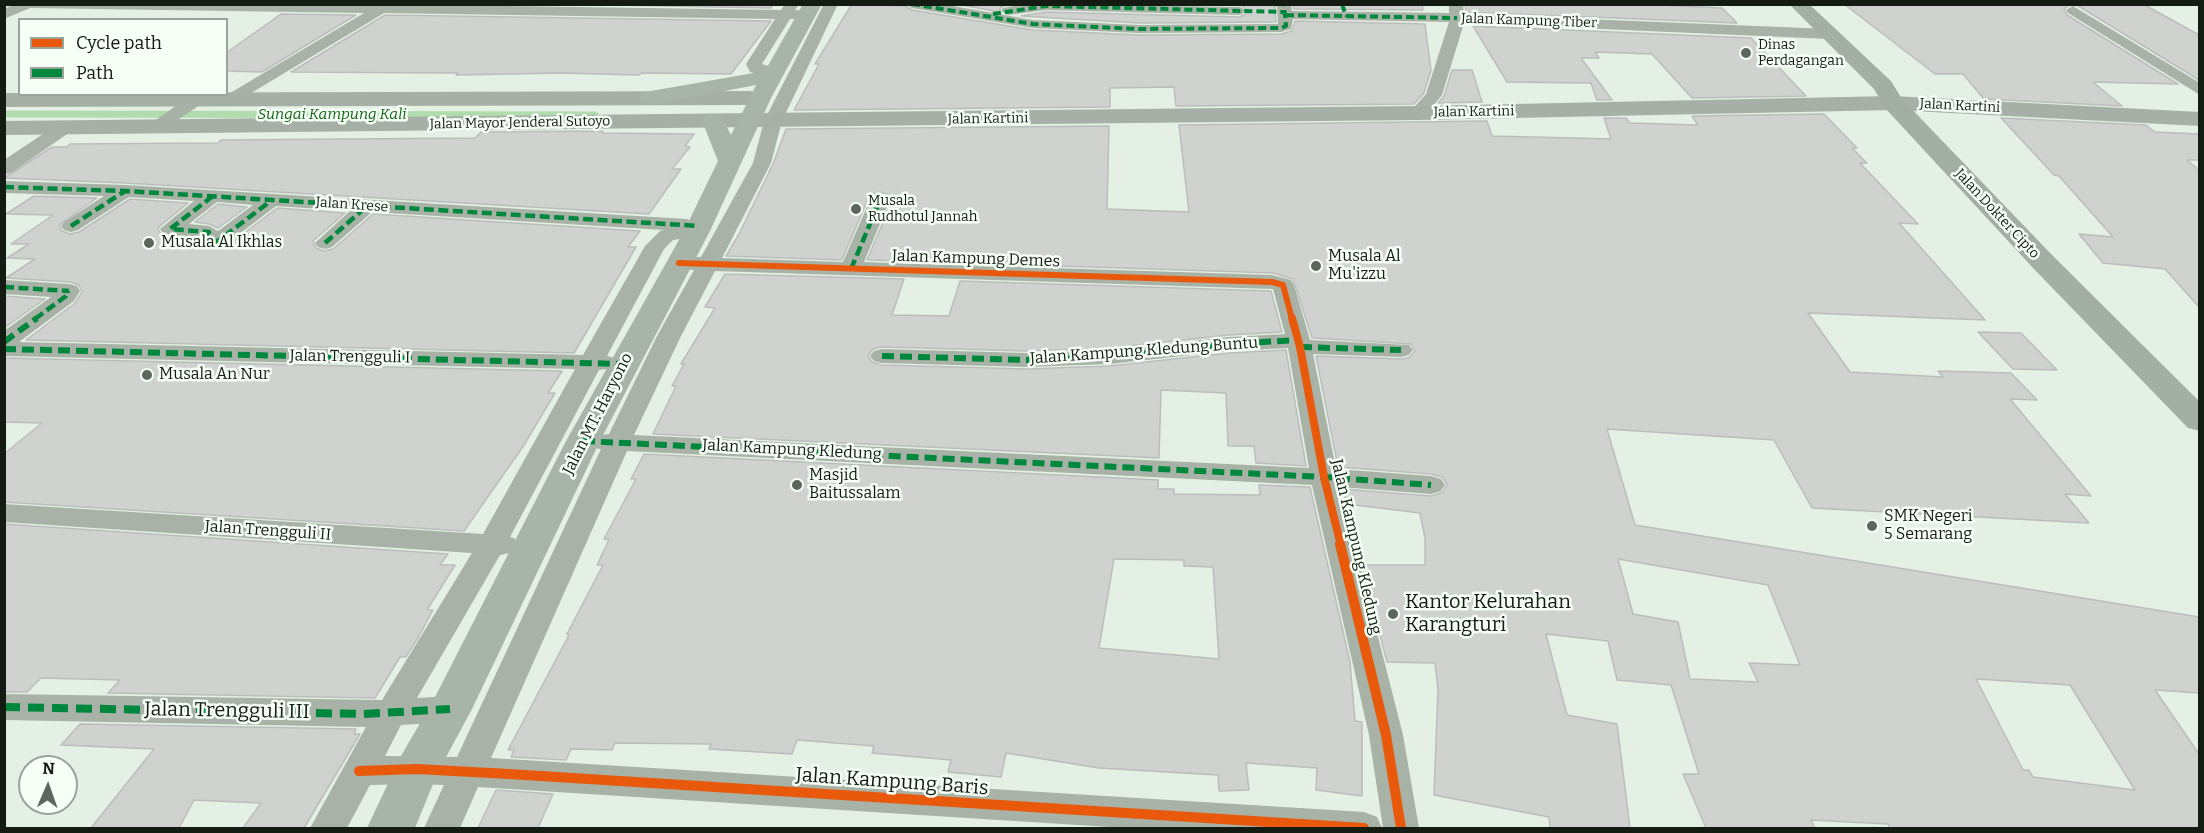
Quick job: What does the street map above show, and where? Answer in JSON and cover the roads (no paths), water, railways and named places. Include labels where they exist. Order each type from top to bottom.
[{"type":"highway","name":"Jalan Dokter Cipto","points":[[1798,4],[1830,34],[2044,263],[2199,421]]},
{"type":"main road","name":"Jalan MT. Haryono","points":[[391,828],[417,769],[450,709],[583,441],[631,350],[693,263],[731,163],[767,110],[775,75],[800,10]]},
{"type":"main road","points":[[651,99],[775,75]]},
{"type":"main road","name":"Jalan Kartini","points":[[767,110],[1160,99],[1434,95],[2117,94]]},
{"type":"main road","name":"Jalan Kartini","points":[[767,110],[1418,113],[1888,95],[2199,119]]},
{"type":"main road","points":[[2176,96],[2199,97]]},
{"type":"main road","points":[[4,100],[176,113],[233,99],[651,99],[767,110]]},
{"type":"main road","name":"Jalan Mayor Jenderal Sutoyo","points":[[4,128],[64,128],[176,113],[713,121],[767,110]]},
{"type":"main road","points":[[713,121],[731,163]]},
{"type":"street","points":[[4,15],[30,4],[800,10]]},
{"type":"street","points":[[693,263],[711,217],[767,149],[767,110],[802,58],[831,4]]},
{"type":"street","points":[[912,4],[1033,24],[1139,29],[1281,28],[1286,26],[1285,10]]},
{"type":"street","name":"Jalan Kampung Tiber","points":[[987,15],[1046,6],[1456,11],[1830,34]]},
{"type":"street","points":[[233,99],[384,7]]},
{"type":"street","points":[[2073,10],[2199,90]]},
{"type":"street","points":[[1418,113],[1434,95],[1456,11]]},
{"type":"street","points":[[4,169],[64,128]]},
{"type":"street","name":"Jalan Krese","points":[[4,187],[125,191],[367,206],[711,217]]},
{"type":"street","points":[[71,226],[125,191]]},
{"type":"street","points":[[213,196],[170,229],[209,232],[201,241],[218,241],[272,200]]},
{"type":"street","points":[[851,269],[880,200]]},
{"type":"street","points":[[325,243],[367,206]]},
{"type":"street","points":[[442,828],[630,418],[631,350],[655,246],[667,235],[711,217]]},
{"type":"street","name":"Jalan Kampung Demes","points":[[693,263],[1272,282]]},
{"type":"street","name":"Jalan Kampung Kledung","points":[[1272,282],[1283,285],[1299,343],[1324,477],[1386,735],[1401,828]]},
{"type":"street","points":[[4,287],[69,291],[66,296],[4,342]]},
{"type":"street","name":"Jalan Kampung Kledung Buntu","points":[[882,356],[1027,360],[1109,357],[1229,344],[1299,343],[1401,350]]},
{"type":"street","name":"Jalan Trengguli I","points":[[4,349],[631,350]]},
{"type":"street","points":[[328,828],[391,713],[492,544],[631,350]]},
{"type":"street","points":[[583,441],[630,418]]},
{"type":"street","name":"Jalan Kampung Kledung","points":[[583,441],[614,454],[1324,477]]},
{"type":"street","points":[[1324,477],[1431,485]]},
{"type":"street","name":"Jalan Trengguli II","points":[[4,513],[531,546]]},
{"type":"street","name":"Jalan Trengguli III","points":[[4,707],[391,713],[450,709]]},
{"type":"street","name":"Jalan Kampung Baris","points":[[359,771],[417,769],[1364,828]]},
{"type":"waterway","name":"Sungai Kampung Kali","points":[[4,114],[595,115]]},
{"type":"place","name":"Dinas Perdagangan","points":[[1746,53]]},
{"type":"place","name":"Musala Rudhotul Jannah","points":[[856,209]]},
{"type":"place","name":"Musala Al Ikhlas","points":[[149,243]]},
{"type":"place","name":"Musala Al Mu'izzu","points":[[1316,266]]},
{"type":"place","name":"Musala An Nur","points":[[147,375]]},
{"type":"place","name":"Masjid Baitussalam","points":[[797,485]]},
{"type":"place","name":"SMK Negeri 5 Semarang","points":[[1872,526]]},
{"type":"place","name":"Kantor Kelurahan Karangturi","points":[[1393,614]]}]
